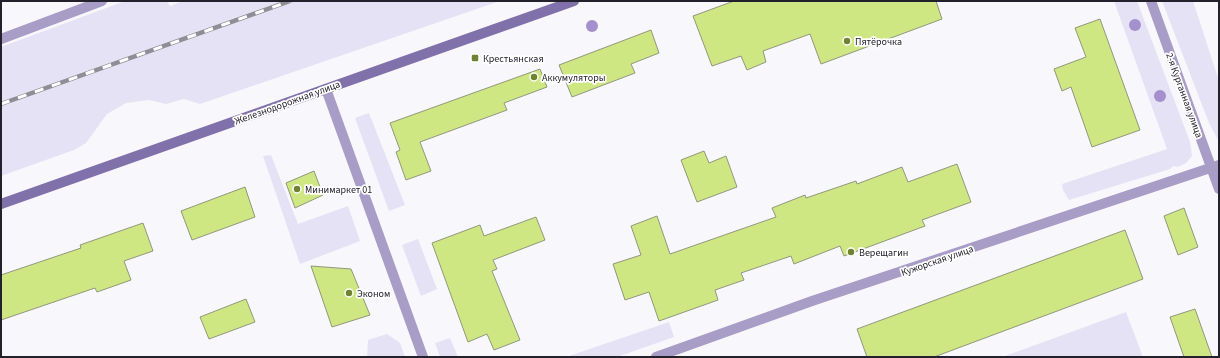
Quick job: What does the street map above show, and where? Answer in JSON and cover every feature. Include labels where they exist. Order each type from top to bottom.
[{"type":"main road","name":"Железнодорожная улица","points":[[1,204],[574,1]]},
{"type":"street","points":[[1,39],[102,1]]},
{"type":"street","name":"2-я Курганная улица","points":[[1150,1],[1215,166],[1219,189]]},
{"type":"street","points":[[326,89],[423,357]]},
{"type":"street","name":"Кужорская улица","points":[[656,357],[812,302],[1215,166]]},
{"type":"shaded area","points":[[125,1],[167,1],[170,6],[183,1],[500,1],[200,104],[184,99],[166,104],[149,100],[126,103],[107,114],[86,143],[74,150],[1,176],[1,47]]},
{"type":"shaded area","points":[[1114,1],[1137,1],[1190,142],[1192,156],[1186,163],[1178,167],[1173,166],[1170,169],[1069,200],[1063,190],[1062,184],[1167,149]]},
{"type":"shaded area","points":[[1162,1],[1193,1],[1219,81],[1219,142],[1209,123]]},
{"type":"shaded area","points":[[369,113],[405,205],[389,211],[355,118]]},
{"type":"shaded area","points":[[271,155],[298,224],[348,206],[360,241],[300,264],[263,156]]},
{"type":"shaded area","points":[[418,239],[437,289],[421,296],[402,245]]},
{"type":"shaded area","points":[[1126,312],[1143,357],[1002,357]]},
{"type":"shaded area","points":[[669,322],[674,337],[617,357],[566,357]]},
{"type":"shaded area","points":[[387,334],[400,343],[405,357],[367,357],[368,340]]},
{"type":"shaded area","points":[[450,338],[458,357],[440,357],[435,343]]},
{"type":"building","points":[[734,1],[936,1],[942,19],[821,64],[810,34],[763,51],[766,62],[747,70],[741,56],[712,66],[693,16]]},
{"type":"building","points":[[1100,19],[1140,130],[1092,147],[1071,87],[1062,91],[1054,69],[1086,57],[1075,28]]},
{"type":"building","points":[[651,30],[659,53],[631,64],[635,73],[572,97],[559,65]]},
{"type":"building","points":[[540,69],[547,87],[504,103],[507,110],[420,142],[431,171],[406,180],[396,152],[400,150],[390,123]]},
{"type":"building","points":[[704,151],[709,163],[726,156],[737,187],[697,202],[681,160]]},
{"type":"building","points":[[957,164],[971,202],[922,220],[925,226],[844,256],[840,246],[794,264],[791,256],[741,273],[744,280],[715,290],[718,300],[659,321],[649,292],[625,300],[613,264],[641,255],[631,226],[657,216],[670,254],[776,217],[772,208],[805,195],[806,198],[856,181],[857,184],[902,167],[908,182]]},
{"type":"building","points":[[314,171],[323,195],[295,208],[286,183]]},
{"type":"building","points":[[245,187],[255,217],[192,240],[181,211]]},
{"type":"building","points":[[1184,208],[1198,247],[1178,255],[1164,216]]},
{"type":"building","points":[[536,217],[545,240],[493,260],[497,269],[492,271],[520,340],[494,350],[487,334],[468,342],[432,243],[480,225],[484,236]]},
{"type":"building","points":[[143,223],[153,251],[124,261],[131,280],[97,292],[95,288],[1,320],[1,275],[81,248],[80,245]]},
{"type":"building","points":[[1125,230],[1143,279],[934,357],[867,357],[857,329]]},
{"type":"building","points":[[311,266],[351,269],[370,315],[332,327]]},
{"type":"building","points":[[246,299],[255,322],[209,339],[200,317]]},
{"type":"building","points":[[1195,309],[1212,357],[1184,357],[1170,317]]},
{"type":"railway","points":[[1,104],[290,1]]},
{"type":"place","name":"Пятёрочка","points":[[847,41]]},
{"type":"place","name":"Крестьянская","points":[[475,58]]},
{"type":"place","name":"Аккумуляторы","points":[[534,77]]},
{"type":"place","name":"Минимаркет 01","points":[[297,189]]},
{"type":"place","name":"Верещагин","points":[[851,252]]},
{"type":"place","name":"Эконом","points":[[349,293]]}]
